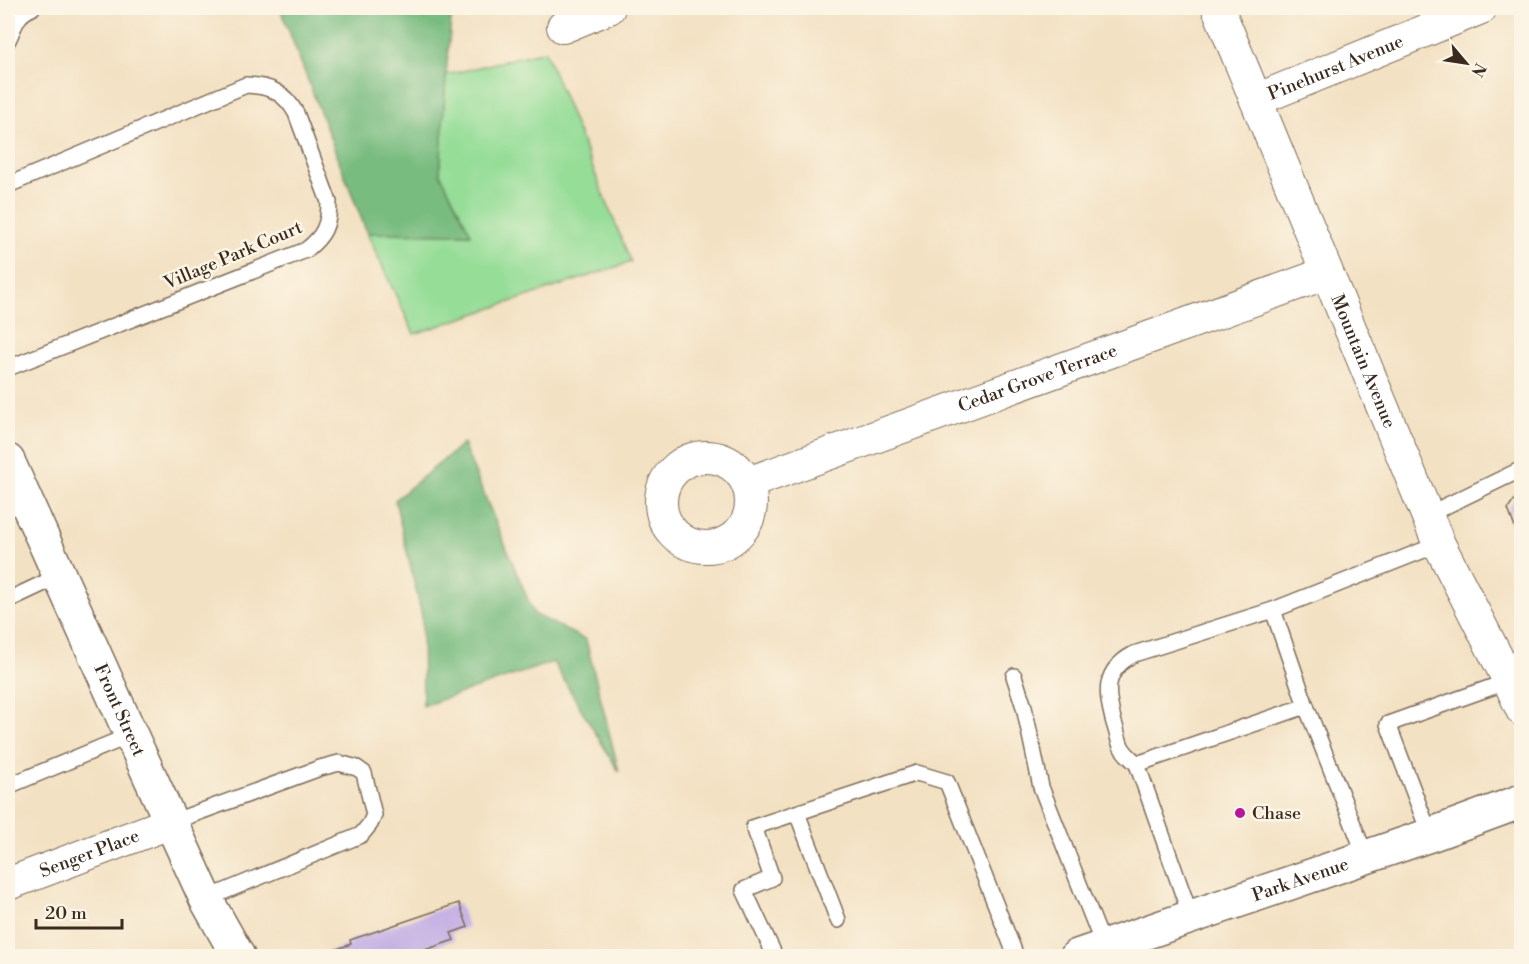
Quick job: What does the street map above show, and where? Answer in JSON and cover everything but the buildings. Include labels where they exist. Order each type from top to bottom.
[{"type":"street","points":[[563,27],[609,8]]},
{"type":"street","name":"Mountain Avenue","points":[[1218,8],[1439,544],[1509,681],[1521,710]]},
{"type":"street","name":"Pinehurst Avenue","points":[[1256,100],[1481,8]]},
{"type":"street","name":"Cedar Grove Terrace","points":[[748,483],[1327,273]]},
{"type":"street","name":"Front Street","points":[[8,461],[206,899],[238,957]]},
{"type":"street","name":"Park Avenue","points":[[1090,952],[1430,835],[1521,801]]},
{"type":"street","name":"Senger Place","points":[[8,884],[171,822]]},
{"type":"lane","points":[[8,40],[17,18],[24,11],[32,8]]},
{"type":"lane","name":"Village Park Court","points":[[8,185],[246,85],[264,86],[277,91],[290,102],[296,113],[329,202],[329,217],[317,242],[306,250],[8,368]]},
{"type":"lane","points":[[1427,515],[1521,469]]},
{"type":"lane","points":[[1191,917],[1137,764],[1122,748],[1108,698],[1108,682],[1117,666],[1134,654],[1273,610],[1439,544]]},
{"type":"lane","points":[[8,600],[59,576]]},
{"type":"lane","points":[[1273,610],[1306,706],[1366,857]]},
{"type":"lane","points":[[1014,675],[1024,708],[1041,787],[1090,952]]},
{"type":"lane","points":[[1430,835],[1388,724],[1509,681]]},
{"type":"lane","points":[[1137,764],[1306,706]]},
{"type":"lane","points":[[8,786],[131,735]]},
{"type":"lane","points":[[171,822],[339,763],[357,768],[364,773],[374,815],[361,835],[206,899]]},
{"type":"lane","points":[[774,957],[744,890],[772,878],[754,827],[917,773],[947,782],[1016,957]]},
{"type":"lane","points":[[797,813],[838,920]]},
{"type":"green space","points":[[280,8],[452,8],[440,173],[471,234],[367,233]]},
{"type":"green space","points":[[545,51],[631,262],[414,334],[367,233],[471,234],[440,174],[446,75]]},
{"type":"green space","points":[[463,444],[534,614],[586,640],[619,772],[553,662],[423,706],[422,616],[395,500]]},
{"type":"place","name":"Chase","points":[[1240,813]]}]
